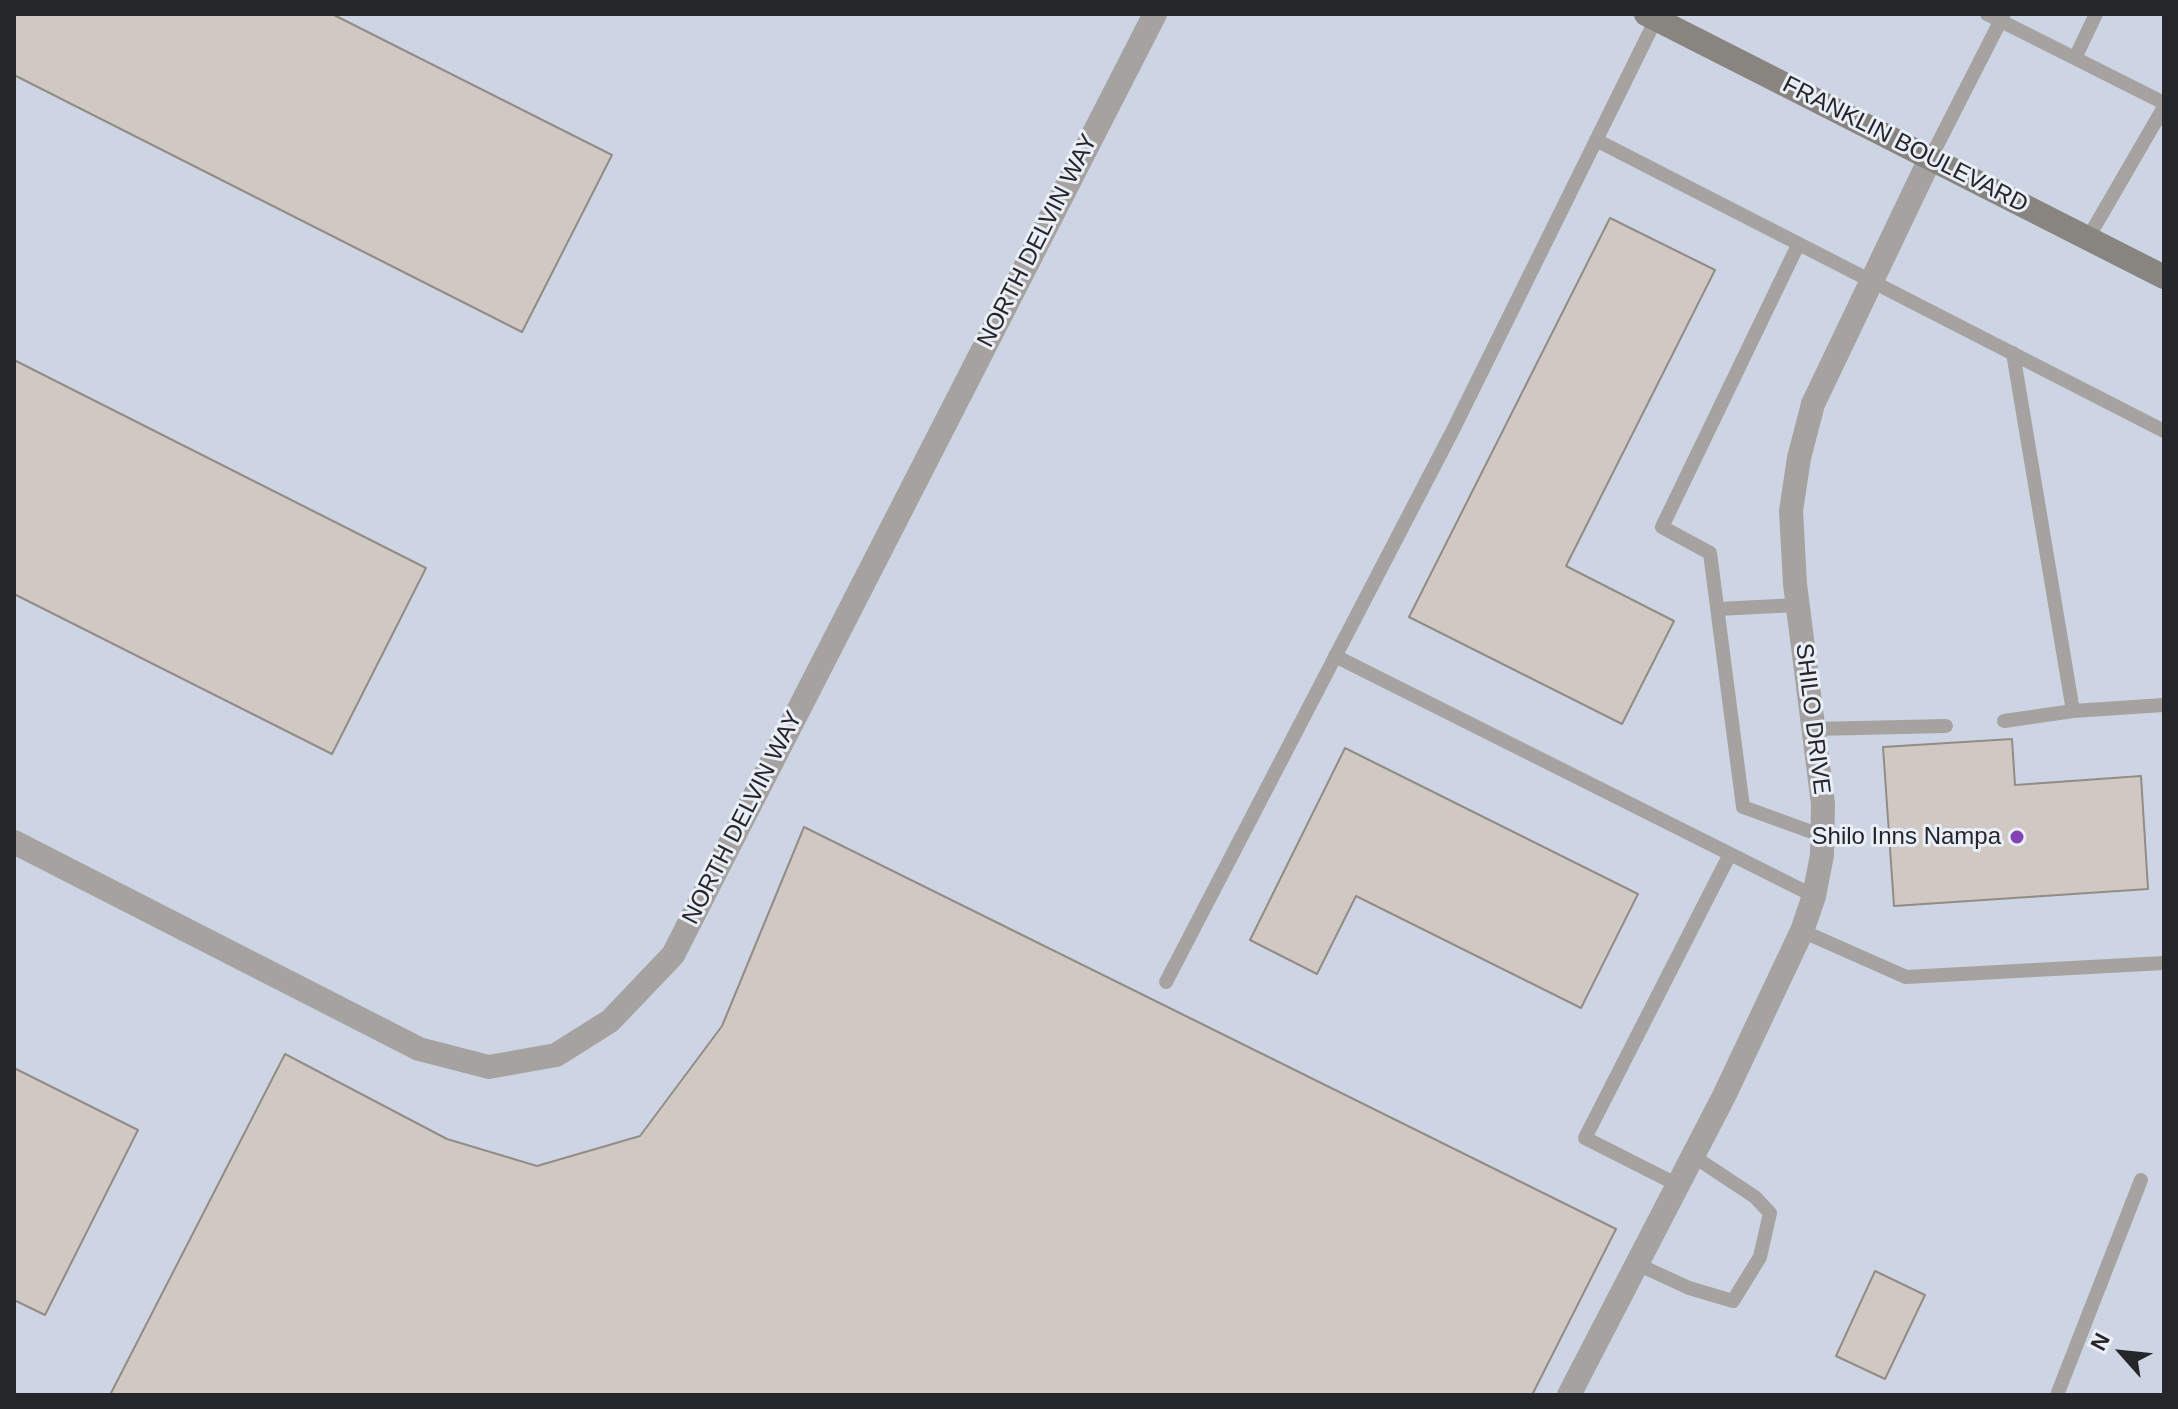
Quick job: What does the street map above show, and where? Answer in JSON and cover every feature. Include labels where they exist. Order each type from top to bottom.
[{"type":"main road","name":"FRANKLIN BOULEVARD","points":[[1651,17],[2164,277]]},
{"type":"street","name":"NORTH DELVIN WAY","points":[[14,842],[419,1049],[489,1067],[556,1055],[610,1021],[673,955],[1155,14]]},
{"type":"street","name":"SHILO DRIVE","points":[[1569,1395],[1693,1156],[1802,931],[1814,896],[1823,836],[1823,804],[1797,605],[1791,511],[1799,458],[1813,404],[1869,281],[1930,159]]},
{"type":"lane","points":[[2075,58],[2096,14]]},
{"type":"lane","points":[[1930,159],[1997,16],[2164,105],[2088,238]]},
{"type":"lane","points":[[1166,982],[1453,430],[1596,140],[1651,17]]},
{"type":"lane","points":[[1596,140],[2164,431]]},
{"type":"lane","points":[[1798,245],[1662,527],[1710,553],[1743,807],[1823,836]]},
{"type":"lane","points":[[2013,353],[2073,711]]},
{"type":"lane","points":[[1718,609],[1797,605]]},
{"type":"lane","points":[[1335,656],[1814,896]]},
{"type":"lane","points":[[2004,721],[2073,711],[2164,705]]},
{"type":"lane","points":[[1814,729],[1946,726]]},
{"type":"lane","points":[[1678,1185],[1585,1138],[1730,854]]},
{"type":"lane","points":[[1802,931],[1906,977],[2164,963]]},
{"type":"lane","points":[[1637,1264],[1689,1288],[1733,1301],[1760,1257],[1770,1213],[1755,1197],[1693,1156]]},
{"type":"lane","points":[[2057,1395],[2141,1180]]},
{"type":"shaded area","points":[[14,14],[2164,14],[2164,1395],[14,1395]]},
{"type":"building","points":[[14,14],[332,14],[612,155],[522,332],[14,75]]},
{"type":"building","points":[[1610,218],[1715,270],[1566,566],[1674,621],[1622,724],[1409,617]]},
{"type":"building","points":[[14,360],[426,568],[332,754],[14,594]]},
{"type":"building","name":"Shilo Inns Nampa","points":[[2012,739],[2015,785],[2141,776],[2148,889],[1894,906],[1883,747]]},
{"type":"building","points":[[1345,748],[1638,894],[1581,1008],[1356,896],[1317,974],[1250,940]]},
{"type":"building","points":[[804,827],[1616,1229],[1532,1395],[110,1395],[285,1054],[447,1139],[537,1166],[640,1136],[722,1026]]},
{"type":"building","points":[[14,1068],[138,1130],[45,1315],[14,1300]]},
{"type":"building","points":[[1875,1271],[1925,1295],[1885,1379],[1836,1356]]},
{"type":"place","name":"Shilo Inns Nampa","points":[[2017,837]]}]
